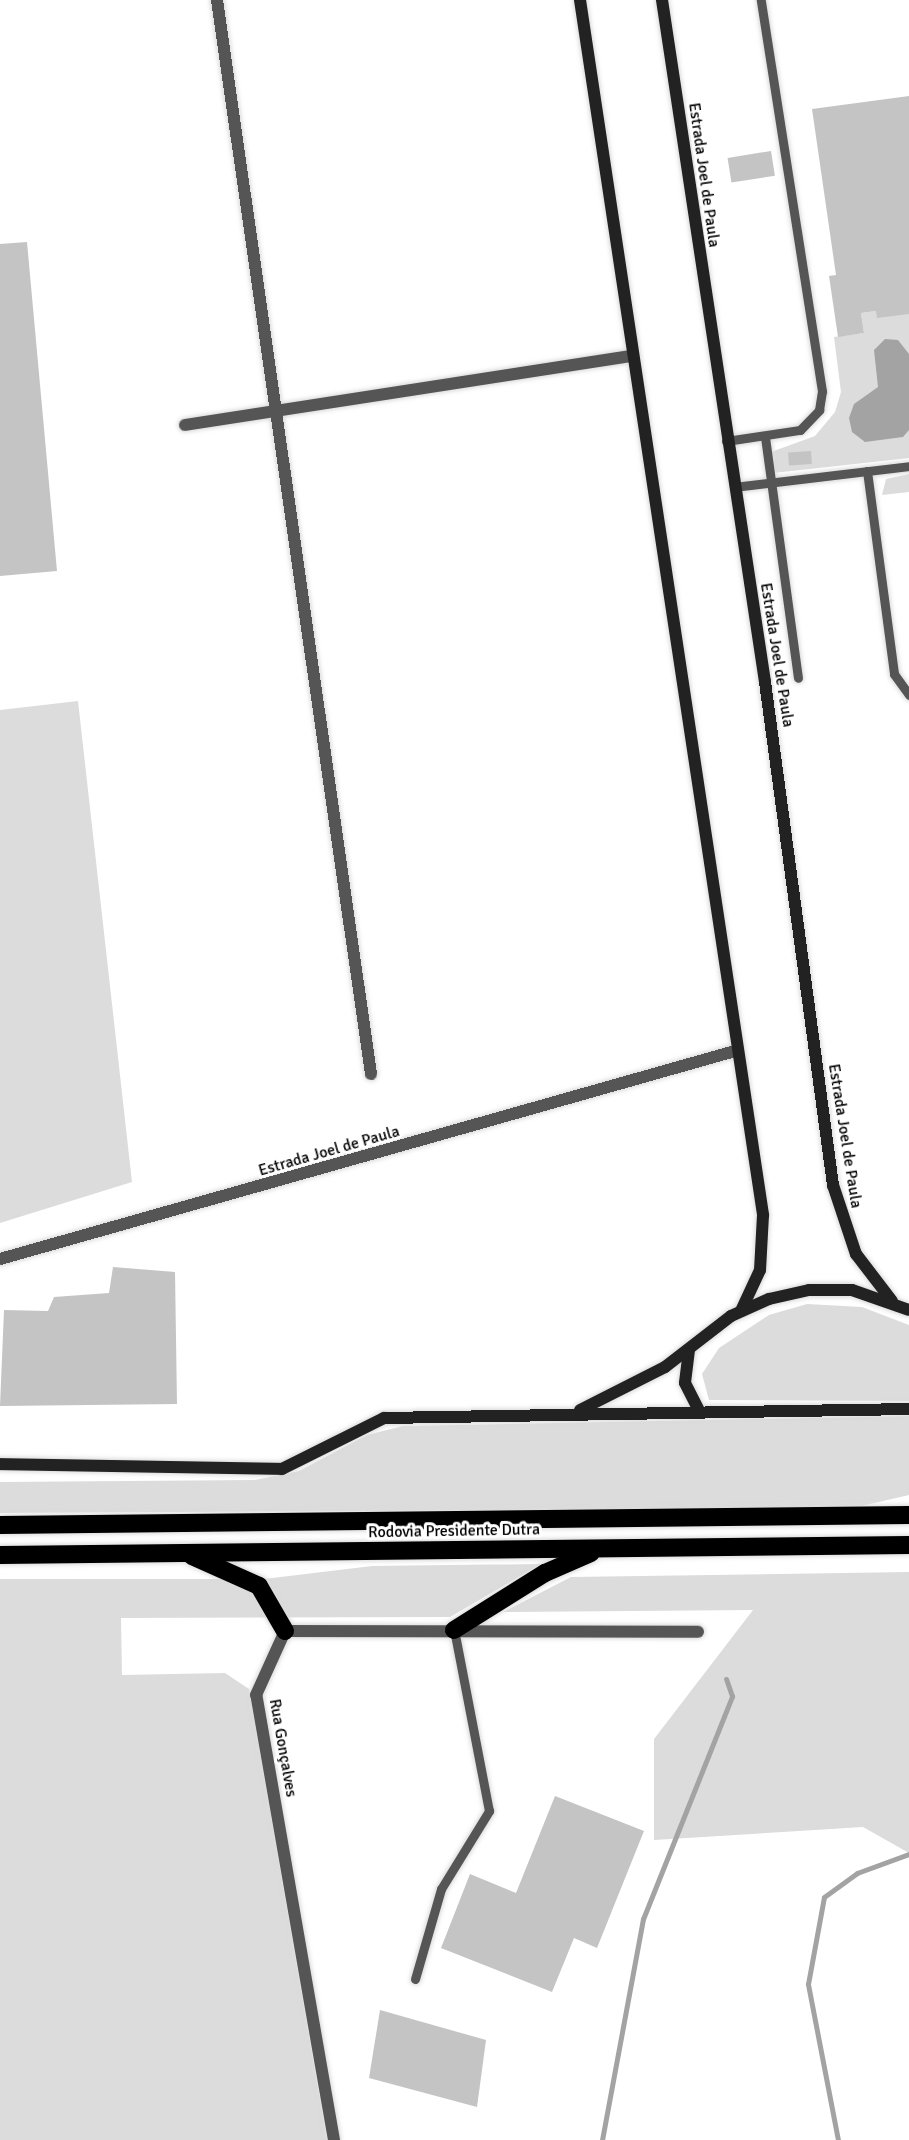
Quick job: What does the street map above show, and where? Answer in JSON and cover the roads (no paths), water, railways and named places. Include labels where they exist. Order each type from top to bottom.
[{"type":"highway","name":"Rodovia Presidente Dutra","points":[[0,1525],[909,1515]]},
{"type":"highway","name":"Rodovia Presidente Dutra","points":[[0,1555],[909,1545]]},
{"type":"highway","points":[[454,1630],[545,1574],[600,1549]]},
{"type":"highway","points":[[185,1553],[259,1586],[285,1631]]},
{"type":"street","points":[[217,0],[274,411],[371,1074]]},
{"type":"street","points":[[580,0],[630,356],[764,1235],[756,1284],[741,1311]]},
{"type":"street","name":"Estrada Joel de Paula","points":[[662,0],[835,1194],[856,1254],[892,1301]]},
{"type":"street","points":[[185,425],[630,356]]},
{"type":"street","name":"Estrada Joel de Paula","points":[[0,1259],[735,1051]]},
{"type":"street","points":[[576,1411],[689,1350],[741,1311],[809,1290],[852,1290],[892,1301],[909,1310]]},
{"type":"street","points":[[689,1350],[685,1383],[699,1410]]},
{"type":"street","points":[[0,1464],[282,1469],[384,1418],[576,1411],[909,1409]]},
{"type":"street","points":[[285,1631],[698,1632]]},
{"type":"street","name":"Rua Gonçalves","points":[[285,1631],[256,1695],[334,2140]]},
{"type":"lane","points":[[726,441],[791,434],[808,425],[822,392],[761,0]]},
{"type":"lane","points":[[765,437],[768,483],[798,678]]},
{"type":"lane","points":[[734,487],[909,466]]},
{"type":"lane","points":[[867,471],[894,674],[909,695]]},
{"type":"lane","points":[[415,1979],[441,1889],[489,1811],[454,1630]]},
{"type":"waterway","points":[[602,2140],[643,1919],[732,1696],[726,1679]]},
{"type":"waterway","points":[[838,2140],[808,1984],[824,1897],[857,1873],[909,1854]]}]
